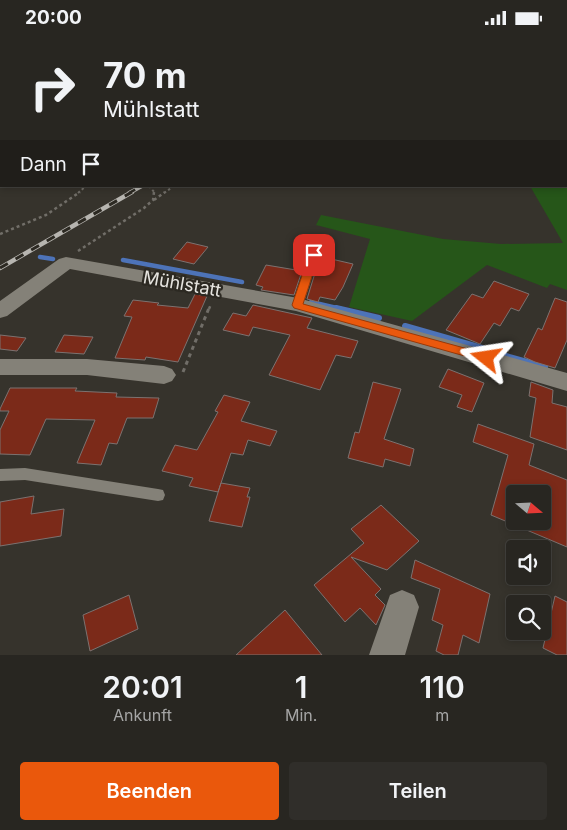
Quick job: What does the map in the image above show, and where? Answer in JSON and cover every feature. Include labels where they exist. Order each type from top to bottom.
[{"type":"street","name":"Mühlstatt","points":[[71,258],[217,290],[298,305],[567,382]]},
{"type":"street","points":[[0,311],[71,258]]},
{"type":"street","points":[[0,367],[87,367],[164,375]]},
{"type":"street","points":[[387,655],[402,607]]},
{"type":"lane","points":[[298,305],[314,255]]},
{"type":"lane","points":[[0,475],[25,474],[158,495]]},
{"type":"path","points":[[0,234],[48,215],[69,202],[85,187]]},
{"type":"path","points":[[151,187],[155,193],[153,200]]},
{"type":"path","points":[[71,258],[172,187]]},
{"type":"path","points":[[164,375],[185,372],[217,290]]},
{"type":"green space","points":[[531,187],[567,187],[567,290],[550,284],[547,288],[487,265],[412,321],[349,307],[370,239],[316,225],[321,215],[443,239],[501,244],[563,243]]},
{"type":"building","points":[[187,242],[208,247],[194,264],[173,259]]},
{"type":"building","points":[[327,258],[353,264],[343,287],[335,300],[320,297],[318,302],[307,299],[315,273],[319,274]]},
{"type":"building","points":[[266,265],[302,271],[294,295],[261,290],[263,287],[256,285]]},
{"type":"building","points":[[494,281],[529,294],[519,311],[511,308],[500,326],[494,323],[480,344],[446,330],[472,294],[483,298]]},
{"type":"building","points":[[195,294],[207,296],[178,362],[146,357],[145,360],[115,358],[132,317],[124,316],[133,300],[188,308]]},
{"type":"building","points":[[555,298],[567,302],[567,340],[555,368],[524,357],[538,328],[542,330]]},
{"type":"building","points":[[253,305],[312,318],[307,328],[358,341],[351,358],[336,355],[320,390],[269,375],[290,335],[253,327],[249,336],[223,330],[233,313],[246,316]]},
{"type":"building","points":[[0,335],[26,338],[17,351],[0,349]]},
{"type":"building","points":[[64,335],[93,337],[84,354],[55,352]]},
{"type":"building","points":[[448,369],[484,383],[472,412],[457,407],[462,395],[439,387]]},
{"type":"building","points":[[373,382],[401,389],[384,439],[414,449],[410,466],[385,459],[383,467],[348,458],[355,432],[359,433]]},
{"type":"building","points":[[531,382],[553,390],[552,403],[567,407],[567,450],[530,437],[536,398],[529,396]]},
{"type":"building","points":[[10,388],[77,388],[75,391],[117,393],[116,397],[159,398],[153,418],[127,418],[117,444],[109,443],[101,465],[77,463],[95,420],[46,419],[30,455],[0,454],[0,430],[9,411],[0,411],[0,409]]},
{"type":"building","points":[[224,395],[250,402],[241,421],[277,431],[270,446],[248,440],[243,455],[231,453],[218,492],[189,486],[193,478],[162,471],[175,445],[197,450],[218,412],[215,411]]},
{"type":"building","points":[[478,424],[534,444],[529,465],[567,480],[567,547],[527,530],[551,530],[551,485],[506,485],[506,521],[491,515],[508,455],[473,442]]},
{"type":"building","points":[[221,483],[250,488],[247,497],[250,497],[242,527],[209,521]]},
{"type":"building","points":[[34,496],[31,514],[64,509],[61,536],[0,546],[0,502]]},
{"type":"building","points":[[381,505],[419,541],[387,570],[351,557],[381,589],[375,595],[385,605],[376,625],[360,608],[345,622],[314,585],[364,543],[351,529]]},
{"type":"building","points":[[415,560],[490,594],[479,643],[463,635],[458,655],[444,655],[436,651],[443,625],[432,620],[440,589],[411,578]]},
{"type":"building","points":[[129,595],[138,629],[90,651],[83,615]]},
{"type":"building","points":[[555,596],[567,602],[567,655],[557,655],[543,648],[545,640],[551,640],[551,613]]},
{"type":"building","points":[[285,610],[322,655],[236,655]]},
{"type":"waterway","points":[[40,257],[53,259]]},
{"type":"waterway","points":[[123,260],[242,282]]},
{"type":"waterway","points":[[311,302],[341,309]]},
{"type":"waterway","points":[[336,308],[379,318]]},
{"type":"waterway","points":[[405,326],[482,348]]},
{"type":"waterway","points":[[506,356],[545,367]]},
{"type":"railway","points":[[129,193],[140,187]]},
{"type":"railway","points":[[0,268],[132,192]]},
{"type":"route","points":[[314,255],[298,305],[486,358]]}]
